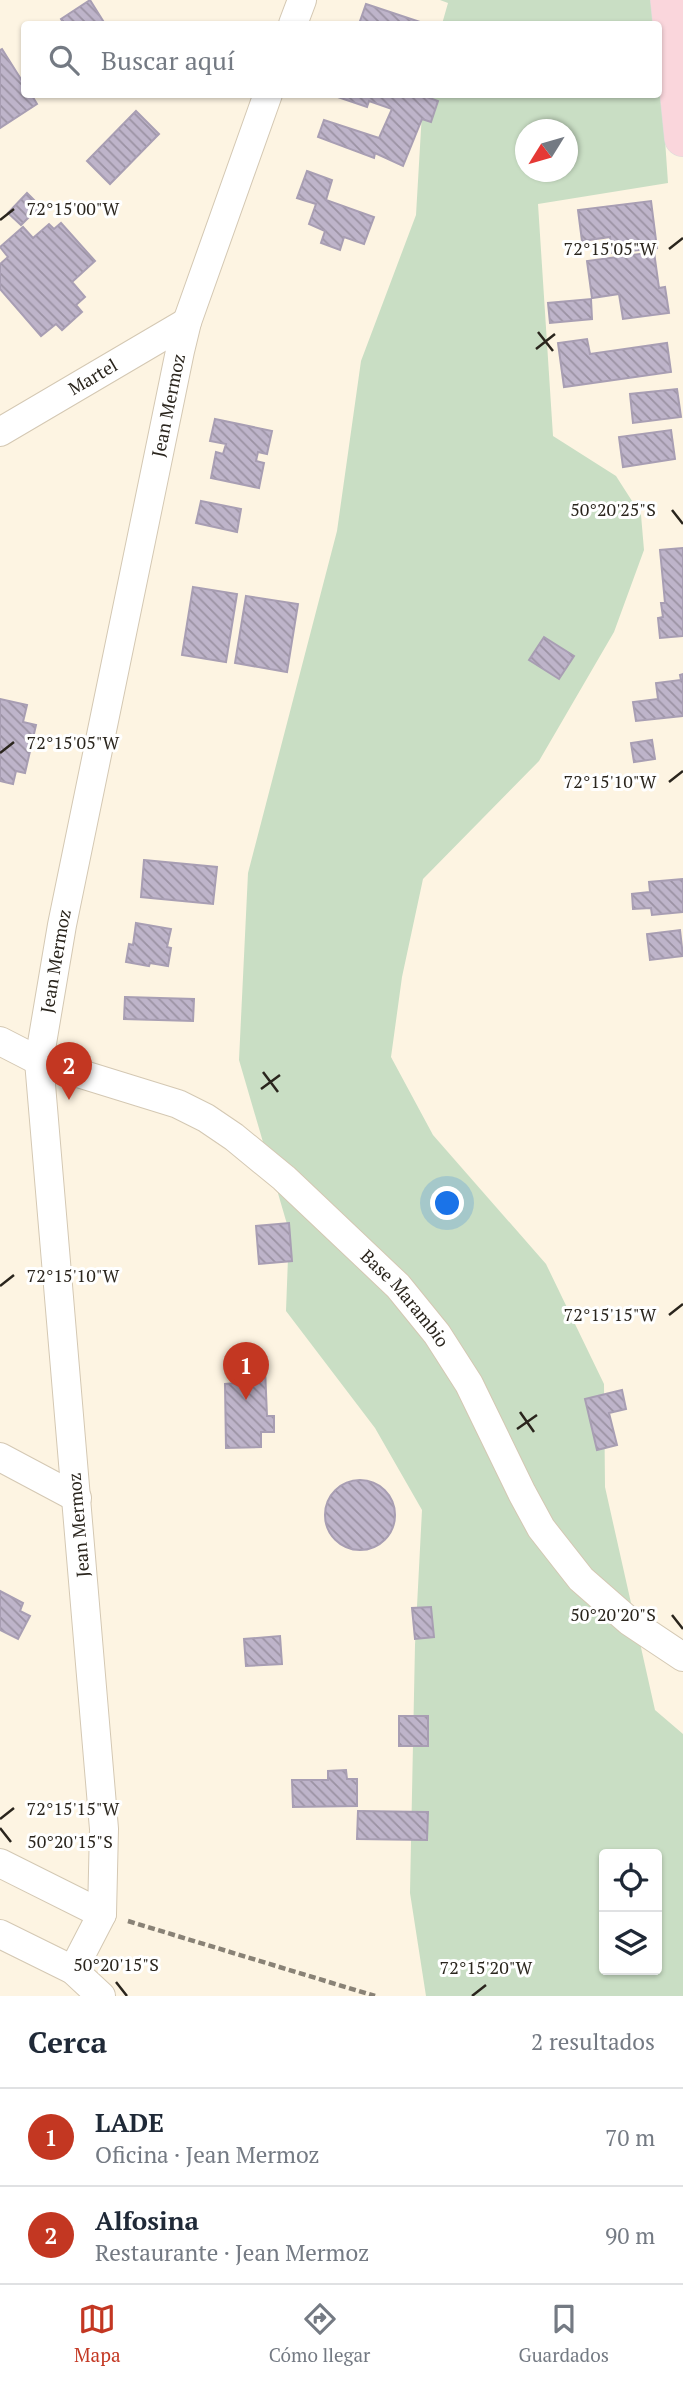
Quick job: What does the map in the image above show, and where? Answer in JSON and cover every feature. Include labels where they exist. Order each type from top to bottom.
[{"type":"main road","points":[[669,0],[683,138]]},
{"type":"street","points":[[294,21],[302,0]]},
{"type":"street","name":"Jean Mermoz","points":[[73,1970],[102,1914],[104,1829],[39,1061],[62,925],[187,322],[267,98]]},
{"type":"street","name":"Martel","points":[[0,432],[187,322]]},
{"type":"street","name":"Base Marambio","points":[[0,1041],[39,1061],[178,1104],[206,1118],[234,1137],[284,1178],[398,1286],[437,1334],[469,1384],[528,1504],[561,1556],[604,1601],[679,1651]]},
{"type":"street","points":[[0,1457],[77,1498]]},
{"type":"street","points":[[0,1863],[102,1914]]},
{"type":"street","points":[[0,1934],[73,1970],[102,1996]]},
{"type":"path","points":[[102,1914],[375,1996]]},
{"type":"green space","points":[[440,0],[675,0],[660,21],[443,21],[448,3]]},
{"type":"green space","points":[[662,96],[668,183],[538,204],[553,436],[616,476],[641,515],[644,550],[614,632],[539,761],[423,879],[402,977],[391,1057],[433,1135],[546,1264],[604,1384],[605,1487],[655,1710],[683,1734],[683,1996],[426,1996],[410,1893],[415,1645],[422,1510],[375,1428],[286,1311],[289,1231],[239,1060],[248,873],[337,531],[361,361],[416,215],[423,98]]},
{"type":"building","points":[[90,0],[103,21],[62,21],[61,19]]},
{"type":"building","points":[[366,4],[417,21],[360,21]]},
{"type":"building","points":[[2,49],[21,79],[21,98],[33,98],[37,104],[0,128]]},
{"type":"building","points":[[341,98],[430,98],[438,101],[431,122],[422,119],[403,166],[375,153],[374,158],[318,137],[324,120],[379,138],[392,109],[369,101],[367,107]]},
{"type":"building","points":[[136,111],[159,134],[110,184],[87,161]]},
{"type":"building","points":[[307,171],[332,180],[326,200],[374,217],[364,244],[344,237],[340,250],[321,243],[325,231],[309,224],[316,204],[297,198]]},
{"type":"building","points":[[27,193],[40,206],[21,225],[8,213]]},
{"type":"building","points":[[651,201],[657,248],[612,253],[610,237],[582,241],[578,210]]},
{"type":"building","points":[[61,223],[95,261],[72,282],[85,297],[76,305],[82,312],[62,330],[56,324],[41,336],[0,289],[0,264],[8,257],[0,247],[23,227],[33,238],[49,224],[54,229]]},
{"type":"building","points":[[654,252],[659,288],[665,287],[669,313],[623,319],[619,294],[592,298],[587,261]]},
{"type":"building","points":[[591,299],[592,319],[550,323],[548,303]]},
{"type":"building","points":[[587,339],[590,354],[667,343],[671,372],[564,387],[558,343]]},
{"type":"building","points":[[677,389],[681,417],[633,423],[630,394]]},
{"type":"building","points":[[215,419],[272,431],[267,454],[258,452],[256,461],[264,463],[259,488],[211,478],[216,452],[223,454],[226,444],[210,441]]},
{"type":"building","points":[[671,430],[675,459],[623,467],[619,437]]},
{"type":"building","points":[[201,501],[241,509],[237,532],[196,523]]},
{"type":"building","points":[[683,548],[683,636],[660,638],[658,618],[663,617],[661,603],[665,603],[660,550]]},
{"type":"building","points":[[193,587],[237,594],[226,662],[182,655]]},
{"type":"building","points":[[246,596],[298,604],[287,672],[235,663]]},
{"type":"building","points":[[544,637],[574,656],[559,679],[529,660]]},
{"type":"building","points":[[683,674],[683,716],[636,721],[633,702],[658,699],[656,683],[681,680],[680,675]]},
{"type":"building","points":[[0,699],[27,705],[23,722],[36,725],[25,773],[16,771],[13,784],[0,781]]},
{"type":"building","points":[[652,740],[655,759],[634,762],[631,743]]},
{"type":"building","points":[[144,860],[217,867],[213,904],[141,897]]},
{"type":"building","points":[[683,879],[683,912],[652,915],[651,908],[633,909],[632,894],[650,892],[649,882]]},
{"type":"building","points":[[136,923],[171,929],[167,947],[171,948],[168,966],[126,962],[129,944],[133,945]]},
{"type":"building","points":[[680,930],[683,956],[650,960],[647,934]]},
{"type":"building","points":[[125,997],[194,999],[193,1021],[124,1019]]},
{"type":"building","points":[[289,1223],[292,1261],[259,1264],[256,1226]]},
{"type":"building","points":[[265,1368],[267,1416],[274,1416],[274,1432],[261,1432],[261,1447],[226,1448],[225,1384],[236,1383],[236,1369]]},
{"type":"building","points":[[622,1390],[626,1409],[609,1413],[617,1445],[597,1450],[585,1399]]},
{"type":"building","points":[[360,1480],[385,1490],[395,1515],[385,1540],[360,1550],[335,1540],[325,1515],[335,1490]]},
{"type":"building","points":[[0,1591],[23,1603],[20,1611],[30,1616],[18,1639],[0,1630]]},
{"type":"building","points":[[431,1607],[434,1637],[415,1639],[412,1608]]},
{"type":"building","points":[[280,1636],[282,1664],[246,1666],[244,1639]]},
{"type":"building","points":[[399,1716],[428,1716],[428,1746],[399,1746]]},
{"type":"building","points":[[346,1770],[347,1779],[357,1779],[357,1806],[293,1807],[292,1780],[328,1780],[328,1771]]},
{"type":"building","points":[[358,1811],[428,1812],[427,1840],[357,1839]]},
{"type":"place","name":"Alfosina","points":[[69,1100]]},
{"type":"place","name":"LADE","points":[[246,1400]]}]
